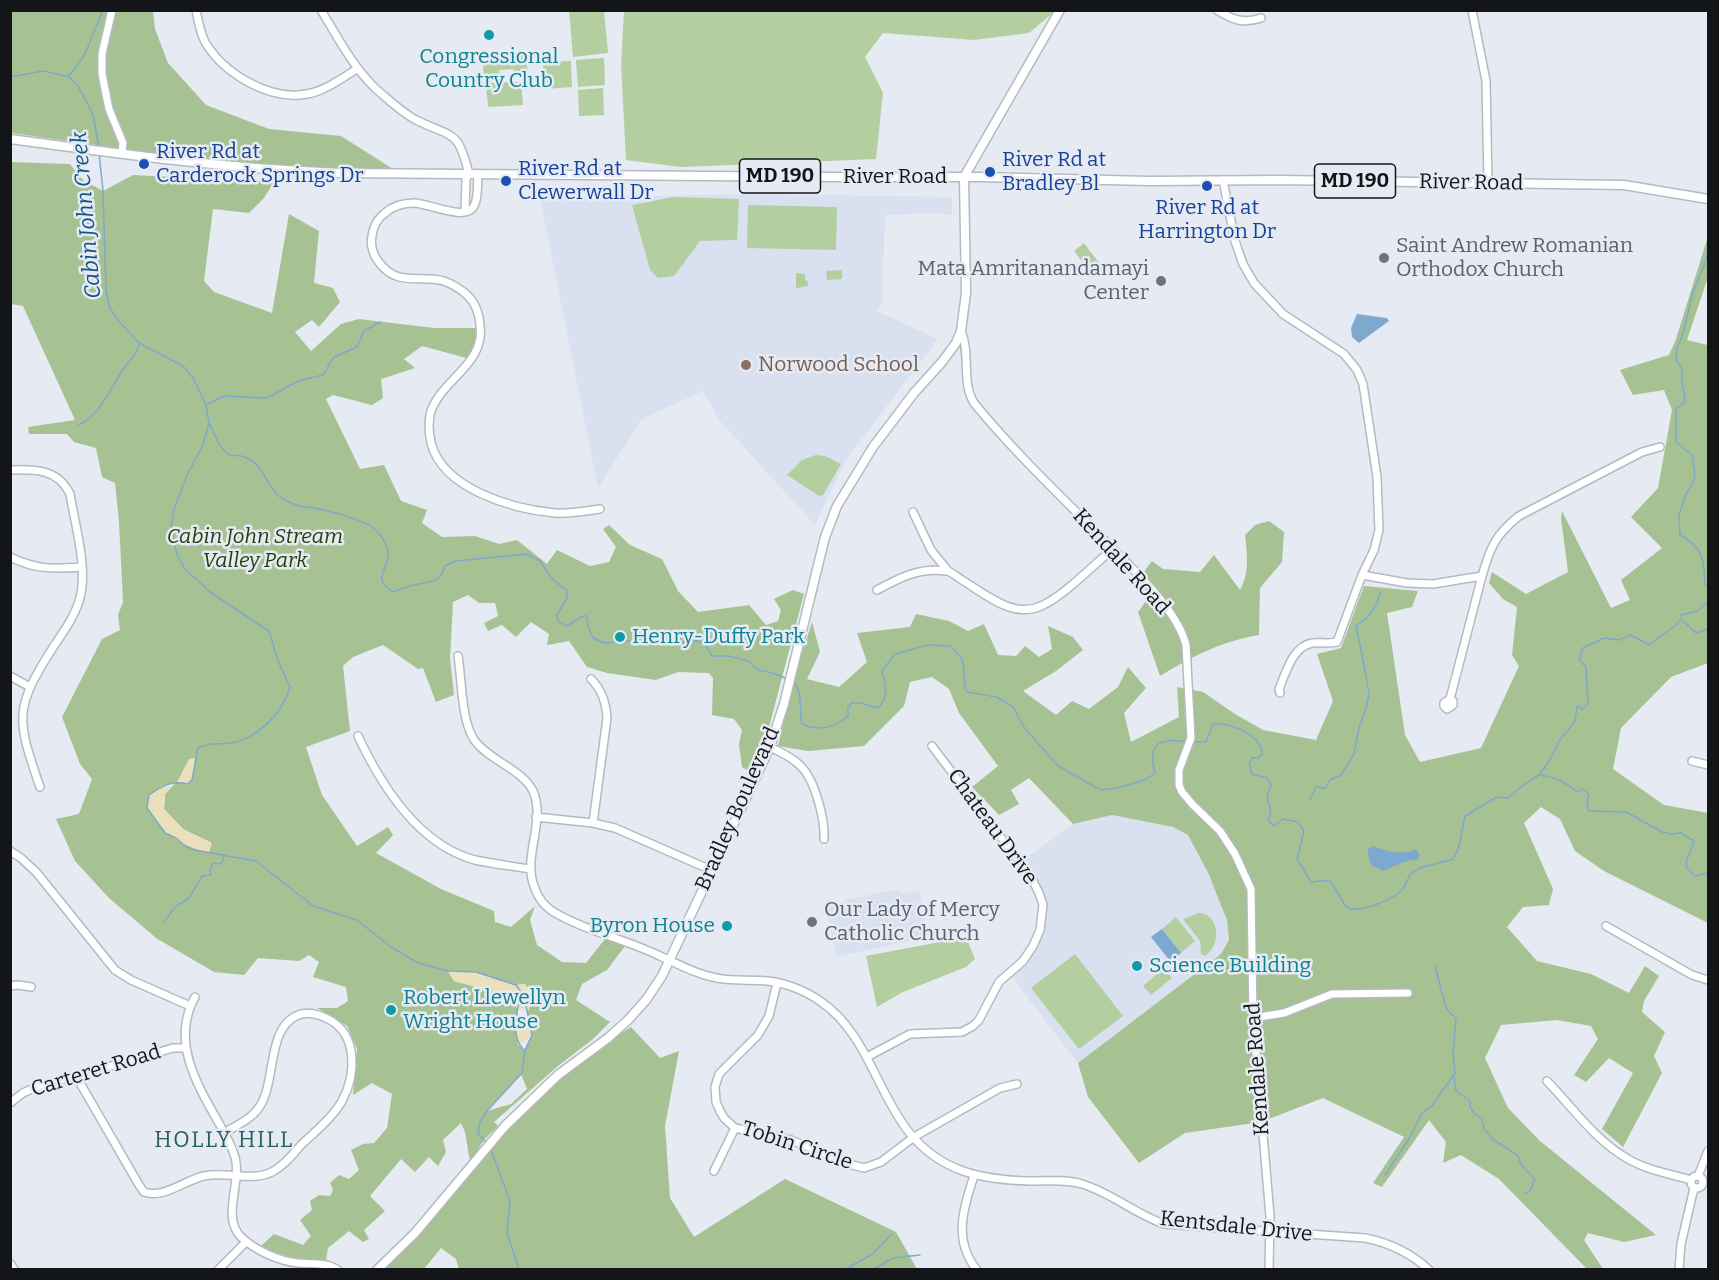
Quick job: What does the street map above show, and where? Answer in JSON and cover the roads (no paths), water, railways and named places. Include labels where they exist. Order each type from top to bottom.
[{"type":"main road","points":[[964,177],[1060,10]]},
{"type":"main road","name":"River Road","points":[[10,139],[270,170],[1624,185],[1708,199]]},
{"type":"main road","name":"Bradley Boulevard","points":[[377,1269],[407,1241],[505,1126],[549,1082],[628,1020],[645,1000],[669,961],[770,747],[784,704],[825,537],[837,506],[873,447],[914,393],[942,362],[962,331],[966,293],[964,177]]},
{"type":"main road","points":[[10,1264],[14,1269]]},
{"type":"street","points":[[112,10],[102,54],[102,74],[109,109],[123,142],[122,153]]},
{"type":"street","points":[[196,10],[201,33],[213,53],[231,71],[268,91],[289,96],[308,94],[320,90],[357,69]]},
{"type":"street","points":[[321,10],[357,69],[399,110],[453,136],[463,151],[473,174],[474,206],[471,210],[458,213],[449,212],[416,203],[392,207],[382,215],[374,227],[371,238],[374,256],[383,269],[396,277],[446,282],[469,296],[475,304],[479,317],[481,339],[477,352],[471,362],[448,385],[431,411],[430,436],[437,460],[446,470],[469,487],[513,505],[556,513],[600,509]]},
{"type":"street","points":[[1217,10],[1240,21],[1248,22],[1261,18]]},
{"type":"street","points":[[1472,10],[1486,81],[1488,183]]},
{"type":"street","points":[[465,211],[466,179],[473,174]]},
{"type":"street","points":[[1223,180],[1235,242],[1243,264],[1254,283],[1283,314],[1344,354],[1357,370],[1363,384],[1377,477],[1379,530],[1374,550],[1362,575],[1337,642],[1312,643],[1298,650],[1279,689],[1280,693]]},
{"type":"street","name":"Kendale Road","points":[[962,331],[967,347],[969,384],[973,401],[1022,455],[1143,579],[1183,634],[1186,645],[1190,741],[1179,770],[1179,785],[1193,805],[1220,831],[1235,854],[1251,889],[1253,1018],[1271,1232],[1269,1269]]},
{"type":"street","points":[[1450,699],[1492,545],[1506,526],[1519,516],[1642,452],[1660,447]]},
{"type":"street","points":[[10,470],[43,470],[52,473],[67,488],[82,567],[82,587],[76,611],[30,687],[22,710],[23,732],[40,786]]},
{"type":"street","points":[[913,512],[932,550],[948,571],[1004,605],[1026,610],[1040,607],[1053,600],[1113,549]]},
{"type":"street","points":[[10,557],[34,567],[53,569],[82,567]]},
{"type":"street","points":[[877,590],[913,572],[948,571]]},
{"type":"street","points":[[1362,575],[1407,583],[1433,584],[1482,576]]},
{"type":"street","points":[[358,736],[366,754],[390,793],[435,840],[474,860],[530,869],[536,817],[533,792],[529,785],[485,751],[472,736],[467,721],[458,656]]},
{"type":"street","points":[[10,676],[30,687]]},
{"type":"street","points":[[591,679],[600,687],[606,704],[607,718],[593,823]]},
{"type":"street","name":"Chateau Drive","points":[[867,1057],[910,1034],[962,1032],[973,1026],[979,1020],[999,982],[1027,954],[1040,930],[1043,905],[1031,877],[932,746]]},
{"type":"street","points":[[770,747],[795,761],[805,771],[821,812],[825,827],[824,839]]},
{"type":"street","points":[[1692,761],[1708,765]]},
{"type":"street","points":[[536,817],[593,823],[629,833],[711,870]]},
{"type":"street","points":[[10,851],[37,873],[115,970],[190,1006]]},
{"type":"street","name":"Kentsdale Drive","points":[[530,869],[535,891],[550,910],[581,925],[691,971],[714,978],[777,983],[808,994],[828,1007],[852,1032],[901,1120],[914,1137],[938,1159],[974,1176],[1002,1180],[1079,1183],[1101,1190],[1145,1216],[1164,1224],[1365,1238],[1383,1242],[1409,1253],[1429,1269]]},
{"type":"street","points":[[1606,926],[1692,975],[1708,980]]},
{"type":"street","name":"Tobin Circle","points":[[777,983],[769,1016],[758,1035],[719,1074],[715,1087],[716,1102],[724,1118],[735,1128],[791,1140],[864,1168],[881,1162],[914,1137]]},
{"type":"street","points":[[10,986],[31,987]]},
{"type":"street","points":[[1253,1018],[1284,1014],[1332,994],[1408,993]]},
{"type":"street","points":[[195,998],[190,1006],[186,1025],[185,1048],[194,1077],[233,1150],[237,1176],[232,1218],[235,1229],[246,1242],[285,1260],[325,1264],[338,1269]]},
{"type":"street","points":[[76,1076],[139,1185],[144,1192],[158,1194],[206,1175],[262,1175],[273,1171],[318,1129],[341,1103],[348,1088],[352,1057],[350,1041],[345,1032],[328,1019],[312,1013],[299,1014],[285,1024],[278,1037],[265,1097],[259,1108],[249,1118],[224,1133]]},
{"type":"street","name":"Carteret Road","points":[[10,1103],[34,1088],[173,1048],[185,1048]]},
{"type":"street","points":[[1546,1081],[1618,1153],[1698,1188],[1706,1185],[1698,1176]]},
{"type":"street","points":[[914,1137],[1000,1088],[1017,1084]]},
{"type":"street","points":[[714,1171],[735,1128]]},
{"type":"street","points":[[1679,1269],[1681,1244],[1694,1176],[1698,1176],[1708,1151]]},
{"type":"street","points":[[974,1176],[961,1224],[961,1238],[967,1254],[977,1269]]},
{"type":"street","points":[[218,1269],[246,1242]]},
{"type":"water","points":[[1357,314],[1387,318],[1389,321],[1359,343],[1352,337],[1351,328]]},
{"type":"water","points":[[1373,846],[1400,852],[1416,849],[1420,856],[1417,860],[1404,862],[1383,871],[1371,865],[1368,849]]},
{"type":"water","points":[[1162,929],[1181,953],[1170,961],[1151,937]]},
{"type":"waterway","points":[[69,76],[85,54],[103,10]]},
{"type":"waterway","name":"Cabin John Creek","points":[[10,77],[44,71],[69,77],[78,86],[93,114],[99,149]]},
{"type":"waterway","name":"Cabin John Creek","points":[[99,153],[103,191],[106,290],[109,306],[116,318],[139,343],[183,366],[193,378],[206,405],[209,423],[203,445],[187,475],[174,509],[171,527],[177,555],[185,569],[210,592],[269,631],[278,661],[290,687],[282,706],[260,730],[231,743],[198,748],[192,780],[187,784],[172,783],[158,789],[149,795],[147,808],[165,833],[184,845],[194,850],[256,861],[313,906],[357,920],[391,947],[418,963],[448,971],[476,972],[516,985],[524,996],[532,1035],[525,1050],[522,1073],[486,1112],[480,1122],[478,1133],[487,1144]]},
{"type":"waterway","points":[[1708,247],[1706,261],[1693,292],[1682,337],[1677,347],[1676,359],[1682,370],[1685,397],[1684,403],[1676,409],[1676,442],[1692,455],[1695,476],[1679,515],[1680,535],[1698,550],[1703,562],[1705,585],[1708,587]]},
{"type":"waterway","points":[[206,405],[224,396],[267,398],[298,381],[323,375],[334,357],[357,347],[364,331],[380,322]]},
{"type":"waterway","points":[[79,425],[100,407],[135,354],[139,344]]},
{"type":"waterway","points":[[209,423],[220,446],[229,455],[243,456],[253,461],[275,492],[283,499],[298,506],[321,509],[348,517],[378,532],[385,542],[388,554],[382,582],[393,592],[435,580],[445,566],[455,561],[527,554],[540,561],[551,578],[566,590],[568,596],[557,615],[558,621],[567,626],[587,616],[588,627],[593,638],[604,643],[630,641],[679,644],[689,640],[698,641],[707,647],[712,656],[729,656],[748,661],[758,670],[785,678]]},
{"type":"waterway","points":[[1310,800],[1316,786],[1325,789],[1330,780],[1341,775],[1354,754],[1369,694],[1356,625],[1372,612],[1381,592]]},
{"type":"waterway","points":[[1681,617],[1697,611],[1708,602]]},
{"type":"waterway","points":[[1193,742],[1206,742],[1213,724],[1239,729],[1256,740],[1262,754],[1258,758],[1252,758],[1249,764],[1252,774],[1267,778],[1271,784],[1267,797],[1271,813],[1268,820],[1274,826],[1283,819],[1298,822],[1304,831],[1297,859],[1311,882],[1330,880],[1348,908],[1360,909],[1383,902],[1396,895],[1417,869],[1453,859],[1460,844],[1465,816],[1497,797],[1508,798],[1539,775],[1559,741],[1575,721],[1577,706],[1583,709],[1588,704],[1586,667],[1579,660],[1583,648],[1604,638],[1619,640],[1631,635],[1649,645],[1681,619],[1696,633],[1708,629]]},
{"type":"waterway","points":[[794,682],[800,697],[802,724],[814,728],[826,727],[848,716],[851,703],[878,708],[886,691],[882,671],[895,654],[928,645],[951,646],[963,662],[967,692],[997,697],[1013,707],[1024,727],[1058,766],[1101,790],[1145,780],[1155,773],[1153,754],[1158,744],[1170,740],[1188,742]]},
{"type":"waterway","points":[[1540,775],[1560,780],[1577,792],[1583,789],[1589,794],[1587,804],[1589,811],[1626,812],[1662,832],[1681,833],[1694,841],[1686,867],[1695,876],[1708,873]]},
{"type":"waterway","points":[[164,922],[175,907],[189,898],[202,876],[211,875],[210,869],[213,863],[220,864],[224,854]]},
{"type":"waterway","points":[[1385,1175],[1410,1137],[1422,1113],[1432,1106],[1455,1073],[1453,1053],[1456,1019],[1446,1008],[1435,966]]},
{"type":"waterway","name":"Cabin John Creek","points":[[521,992],[516,1030],[519,1044],[524,1050]]},
{"type":"waterway","points":[[1454,1078],[1456,1091],[1470,1101],[1470,1107],[1482,1119],[1484,1129],[1494,1140],[1517,1155],[1522,1166],[1535,1179],[1530,1191],[1524,1194]]},
{"type":"waterway","name":"Cabin John Creek","points":[[491,1150],[510,1201],[507,1232],[519,1270]]},
{"type":"waterway","points":[[844,1270],[871,1255],[892,1234]]},
{"type":"waterway","points":[[872,1270],[893,1258],[920,1255]]},
{"type":"place","name":"Congressional Country Club","points":[[489,35]]},
{"type":"place","name":"River Rd at Carderock Springs Dr","points":[[144,164]]},
{"type":"place","name":"River Rd at Bradley Bl","points":[[990,172]]},
{"type":"place","name":"River Rd at Clewerwall Dr","points":[[506,181]]},
{"type":"place","name":"River Rd at Harrington Dr","points":[[1207,186]]},
{"type":"place","name":"Saint Andrew Romanian Orthodox Church","points":[[1384,258]]},
{"type":"place","name":"Mata Amritanandamayi Center","points":[[1161,281]]},
{"type":"place","name":"Norwood School","points":[[746,365]]},
{"type":"place","name":"Henry-Duffy Park","points":[[620,637]]},
{"type":"place","name":"Our Lady of Mercy Catholic Church","points":[[812,922]]},
{"type":"place","name":"Byron House","points":[[727,926]]},
{"type":"place","name":"Science Building","points":[[1137,966]]},
{"type":"place","name":"Robert Llewellyn Wright House","points":[[391,1010]]},
{"type":"district","name":"HOLLY HILL","points":[[224,1141]]},
{"type":"park label","name":"Cabin John Stream Valley Park","points":[[255,549]]}]
